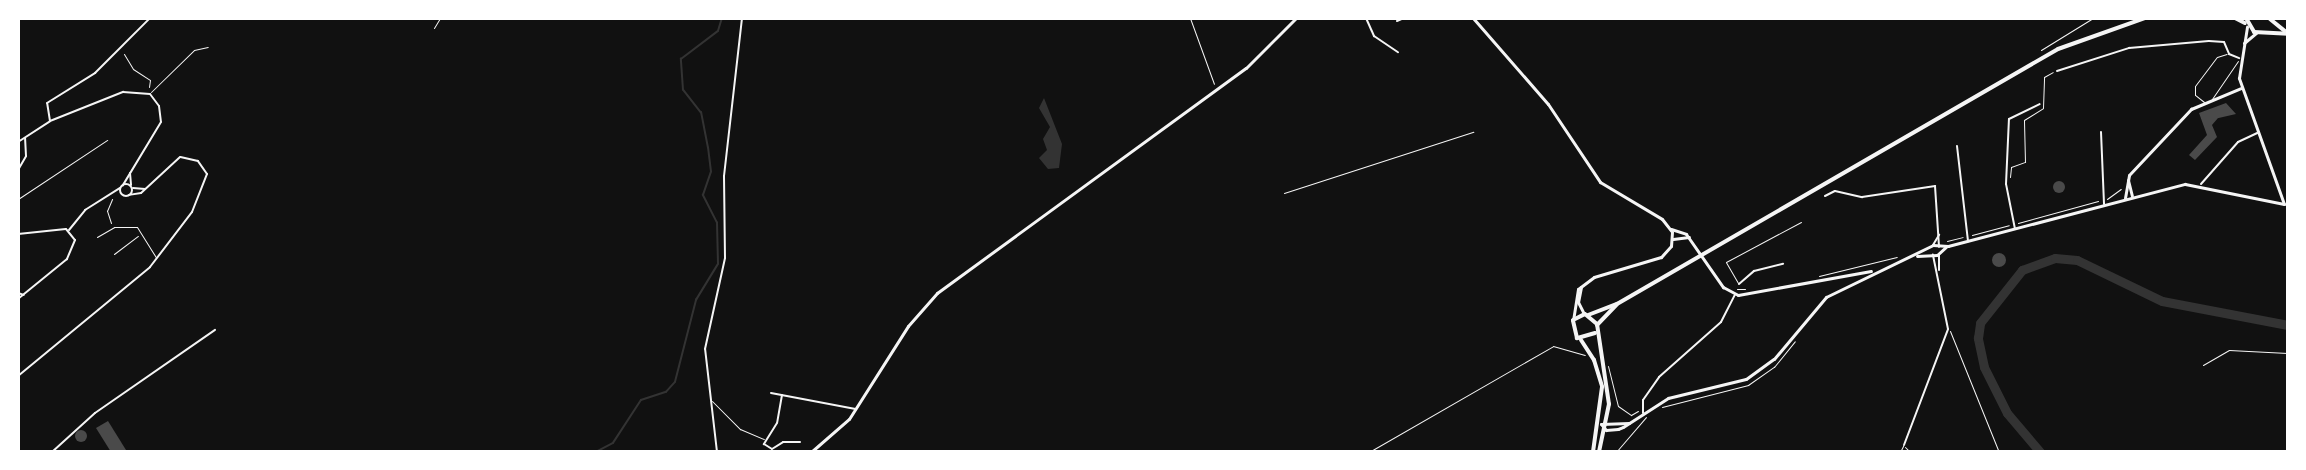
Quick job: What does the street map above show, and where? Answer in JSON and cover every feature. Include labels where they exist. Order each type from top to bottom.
[{"type":"main road","points":[[1593,452],[1601,424],[1600,378],[1581,340],[1572,333],[1572,320],[1617,304],[2058,49],[2145,18]]},
{"type":"main road","points":[[2235,18],[2257,32],[2265,30],[2288,34]]},
{"type":"main road","points":[[2265,30],[2270,18],[2288,34]]},
{"type":"main road","points":[[1599,452],[1607,420],[1604,367],[1595,333],[1597,325],[1617,304]]},
{"type":"main road","points":[[1586,314],[1597,325]]},
{"type":"main road","points":[[1581,340],[1595,333]]},
{"type":"street","points":[[50,121],[47,103],[95,73],[150,18]]},
{"type":"street","points":[[717,452],[705,349],[726,249],[724,169],[742,18]]},
{"type":"street","points":[[811,452],[835,435],[856,409],[908,326],[937,293],[1262,55],[1296,18]]},
{"type":"street","points":[[1366,18],[1374,36],[1398,52]]},
{"type":"street","points":[[1397,21],[1404,18]]},
{"type":"street","points":[[1473,18],[1548,104],[1600,182],[1671,229],[1689,237],[1735,294],[1758,295],[1873,271],[1916,256],[1931,247],[1939,235]]},
{"type":"street","points":[[2246,23],[2239,59],[2242,88],[2286,204]]},
{"type":"street","points":[[2243,45],[2257,32]]},
{"type":"street","points":[[2057,71],[2150,45],[2220,41],[2229,54],[2239,59]]},
{"type":"street","points":[[2125,198],[2128,180],[2186,114],[2204,102],[2242,88]]},
{"type":"street","points":[[18,142],[50,121],[123,92],[150,93],[159,106],[161,122],[122,186],[114,194],[87,208],[69,230],[18,234]]},
{"type":"street","points":[[2015,229],[2006,184],[2009,120],[2040,104]]},
{"type":"street","points":[[2101,132],[2104,204]]},
{"type":"street","points":[[2201,184],[2238,142],[2259,132]]},
{"type":"street","points":[[18,170],[26,156],[25,138]]},
{"type":"street","points":[[1957,146],[1968,241]]},
{"type":"street","points":[[18,376],[111,304],[157,258],[198,202],[207,174],[198,161],[180,158],[145,189],[129,195],[114,194]]},
{"type":"street","points":[[129,195],[132,186],[131,170]]},
{"type":"street","points":[[2128,180],[2132,196]]},
{"type":"street","points":[[1916,256],[1932,255],[1948,246],[2132,196],[2201,184],[2286,204]]},
{"type":"street","points":[[122,186],[145,189]]},
{"type":"street","points":[[122,186],[123,195]]},
{"type":"street","points":[[1826,196],[1835,191],[1862,196],[1935,186],[1939,270],[1948,329],[1904,445]]},
{"type":"street","points":[[1572,320],[1573,299],[1581,287],[1594,277],[1661,257],[1673,239],[1671,229]]},
{"type":"street","points":[[18,299],[71,254],[75,240],[69,230]]},
{"type":"street","points":[[1673,239],[1689,237]]},
{"type":"street","points":[[1931,247],[1939,251]]},
{"type":"street","points":[[1931,247],[1939,270]]},
{"type":"street","points":[[1739,284],[1754,272],[1783,264]]},
{"type":"street","points":[[1629,423],[1607,420],[1601,424],[1606,430],[1629,423],[1642,411],[1668,398],[1752,376],[1774,359],[1818,303],[1873,271]]},
{"type":"street","points":[[1581,287],[1578,303],[1586,314]]},
{"type":"street","points":[[18,293],[24,295]]},
{"type":"street","points":[[1642,411],[1659,377],[1721,322],[1735,294]]},
{"type":"street","points":[[52,452],[95,413],[215,330]]},
{"type":"street","points":[[771,393],[856,409]]},
{"type":"street","points":[[782,394],[777,423],[764,439],[769,449],[783,442],[800,442]]},
{"type":"street","points":[[634,452],[698,452]]},
{"type":"lane","points":[[150,93],[194,51],[208,47]]},
{"type":"lane","points":[[2204,102],[2195,86],[2217,57],[2229,54]]},
{"type":"lane","points":[[2212,99],[2239,59]]},
{"type":"lane","points":[[1284,193],[1473,132]]},
{"type":"lane","points":[[18,199],[107,140]]},
{"type":"lane","points":[[1735,294],[1739,284],[1726,262],[1801,222]]},
{"type":"lane","points":[[97,237],[113,228],[138,227],[140,235],[157,258]]},
{"type":"lane","points":[[114,254],[140,235]]},
{"type":"lane","points":[[1948,329],[1999,452]]},
{"type":"lane","points":[[2203,365],[2229,350],[2288,353]]},
{"type":"lane","points":[[711,400],[741,429],[764,439]]},
{"type":"lane","points":[[1900,452],[1904,445],[1910,452]]},
{"type":"path","points":[[434,28],[440,18]]},
{"type":"path","points":[[1190,18],[1218,88]]},
{"type":"path","points":[[2041,50],[2093,18]]},
{"type":"path","points":[[124,54],[133,69],[150,80],[150,93]]},
{"type":"path","points":[[2010,185],[2011,167],[2025,162],[2024,120],[2043,108],[2044,77],[2057,71]]},
{"type":"path","points":[[2105,199],[2123,189]]},
{"type":"path","points":[[113,228],[107,211],[114,194]]},
{"type":"path","points":[[2016,217],[2018,223],[2100,200]]},
{"type":"path","points":[[1969,236],[2013,224]]},
{"type":"path","points":[[1943,242],[1965,237]]},
{"type":"path","points":[[1812,278],[1905,255]]},
{"type":"path","points":[[1737,289],[1748,289]]},
{"type":"path","points":[[1659,409],[1748,385],[1774,367],[1799,334]]},
{"type":"path","points":[[1369,452],[1553,346],[1576,348],[1587,358]]},
{"type":"path","points":[[1604,367],[1610,368],[1620,408],[1632,416],[1642,411]]},
{"type":"path","points":[[1616,452],[1652,413]]},
{"type":"shaded area","points":[[1044,98],[1062,144],[1059,168],[1048,169],[1039,158],[1047,150],[1043,139],[1050,127],[1039,108]]},
{"type":"building","points":[[2226,103],[2236,114],[2218,118],[2212,125],[2217,137],[2195,160],[2189,155],[2207,135],[2199,113]]},
{"type":"building","points":[[2061,181],[2064,182],[2064,192],[2057,193],[2054,192],[2053,185],[2054,182]]},
{"type":"building","points":[[1999,253],[2004,255],[2006,260],[2004,265],[1999,267],[1994,265],[1992,260],[1994,255]]},
{"type":"building","points":[[108,421],[126,450],[111,452],[96,428]]},
{"type":"building","points":[[83,430],[87,436],[83,442],[79,442],[75,434]]},
{"type":"waterway","points":[[596,452],[613,443],[641,400],[666,392],[675,382],[696,300],[718,264],[717,223],[703,195],[711,172],[708,148],[701,113],[683,90],[681,59],[718,31],[722,18]]},
{"type":"waterway","points":[[2040,452],[2007,413],[1984,367],[1978,338],[1980,323],[2022,270],[2055,258],[2077,260],[2162,301],[2288,325]]}]
